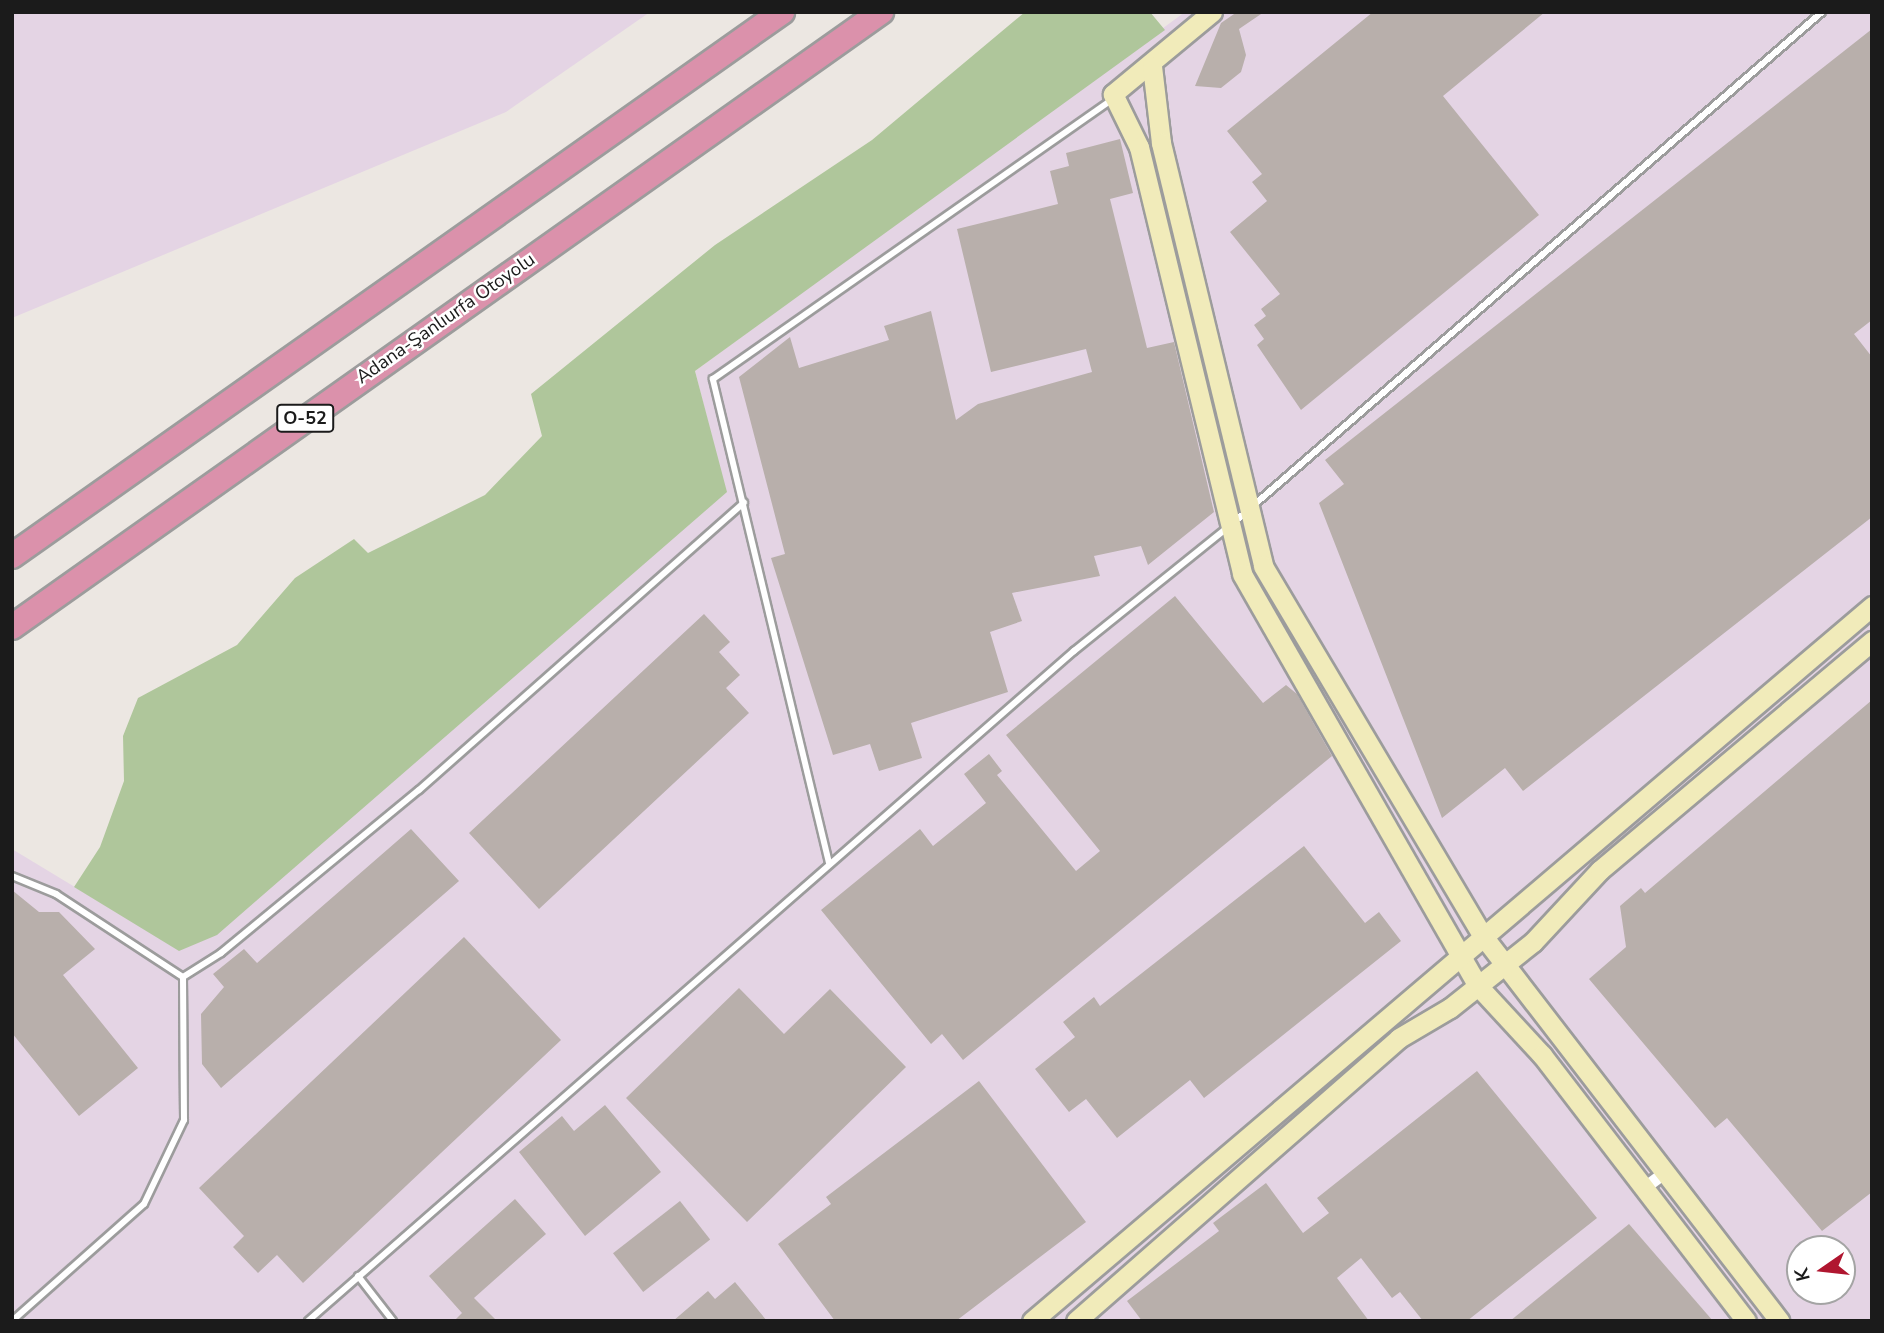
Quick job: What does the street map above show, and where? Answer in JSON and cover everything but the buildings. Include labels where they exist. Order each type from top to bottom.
[{"type":"highway","name":"O-52","points":[[12,556],[782,12]]},
{"type":"highway","name":"Adana-Şanlıurfa Otoyolu","points":[[12,627],[881,12]]},
{"type":"street","points":[[1212,12],[1114,96],[1139,147],[1242,574],[1463,953],[1478,985],[1646,1187],[1746,1321]]},
{"type":"street","points":[[1152,66],[1161,143],[1252,506],[1263,566],[1483,936],[1663,1174],[1780,1321]]},
{"type":"street","points":[[1032,1321],[1872,606]]},
{"type":"street","points":[[1076,1321],[1399,1038],[1478,985],[1533,942],[1600,870],[1872,641]]},
{"type":"street","points":[[1646,1187],[1663,1174]]},
{"type":"lane","points":[[308,1321],[830,863],[1232,524],[1822,12]]},
{"type":"lane","points":[[830,863],[780,676],[744,502],[713,379],[1114,96]]},
{"type":"lane","points":[[183,977],[221,953],[419,790],[744,502]]},
{"type":"lane","points":[[12,876],[56,894],[183,977]]},
{"type":"lane","points":[[12,1321],[144,1204],[184,1120],[183,977]]},
{"type":"lane","points":[[358,1276],[393,1321]]},
{"type":"shaded area","points":[[12,12],[650,12],[506,112],[12,318]]},
{"type":"shaded area","points":[[1185,12],[1872,12],[1872,1321],[12,1321],[12,849],[179,950],[726,492],[695,371]]},
{"type":"green space","points":[[1025,12],[1150,12],[1165,30],[695,371],[727,492],[217,935],[179,951],[74,887],[100,847],[124,781],[123,736],[138,698],[237,645],[295,578],[354,539],[368,553],[485,495],[542,436],[531,394],[715,245],[872,140]]}]
